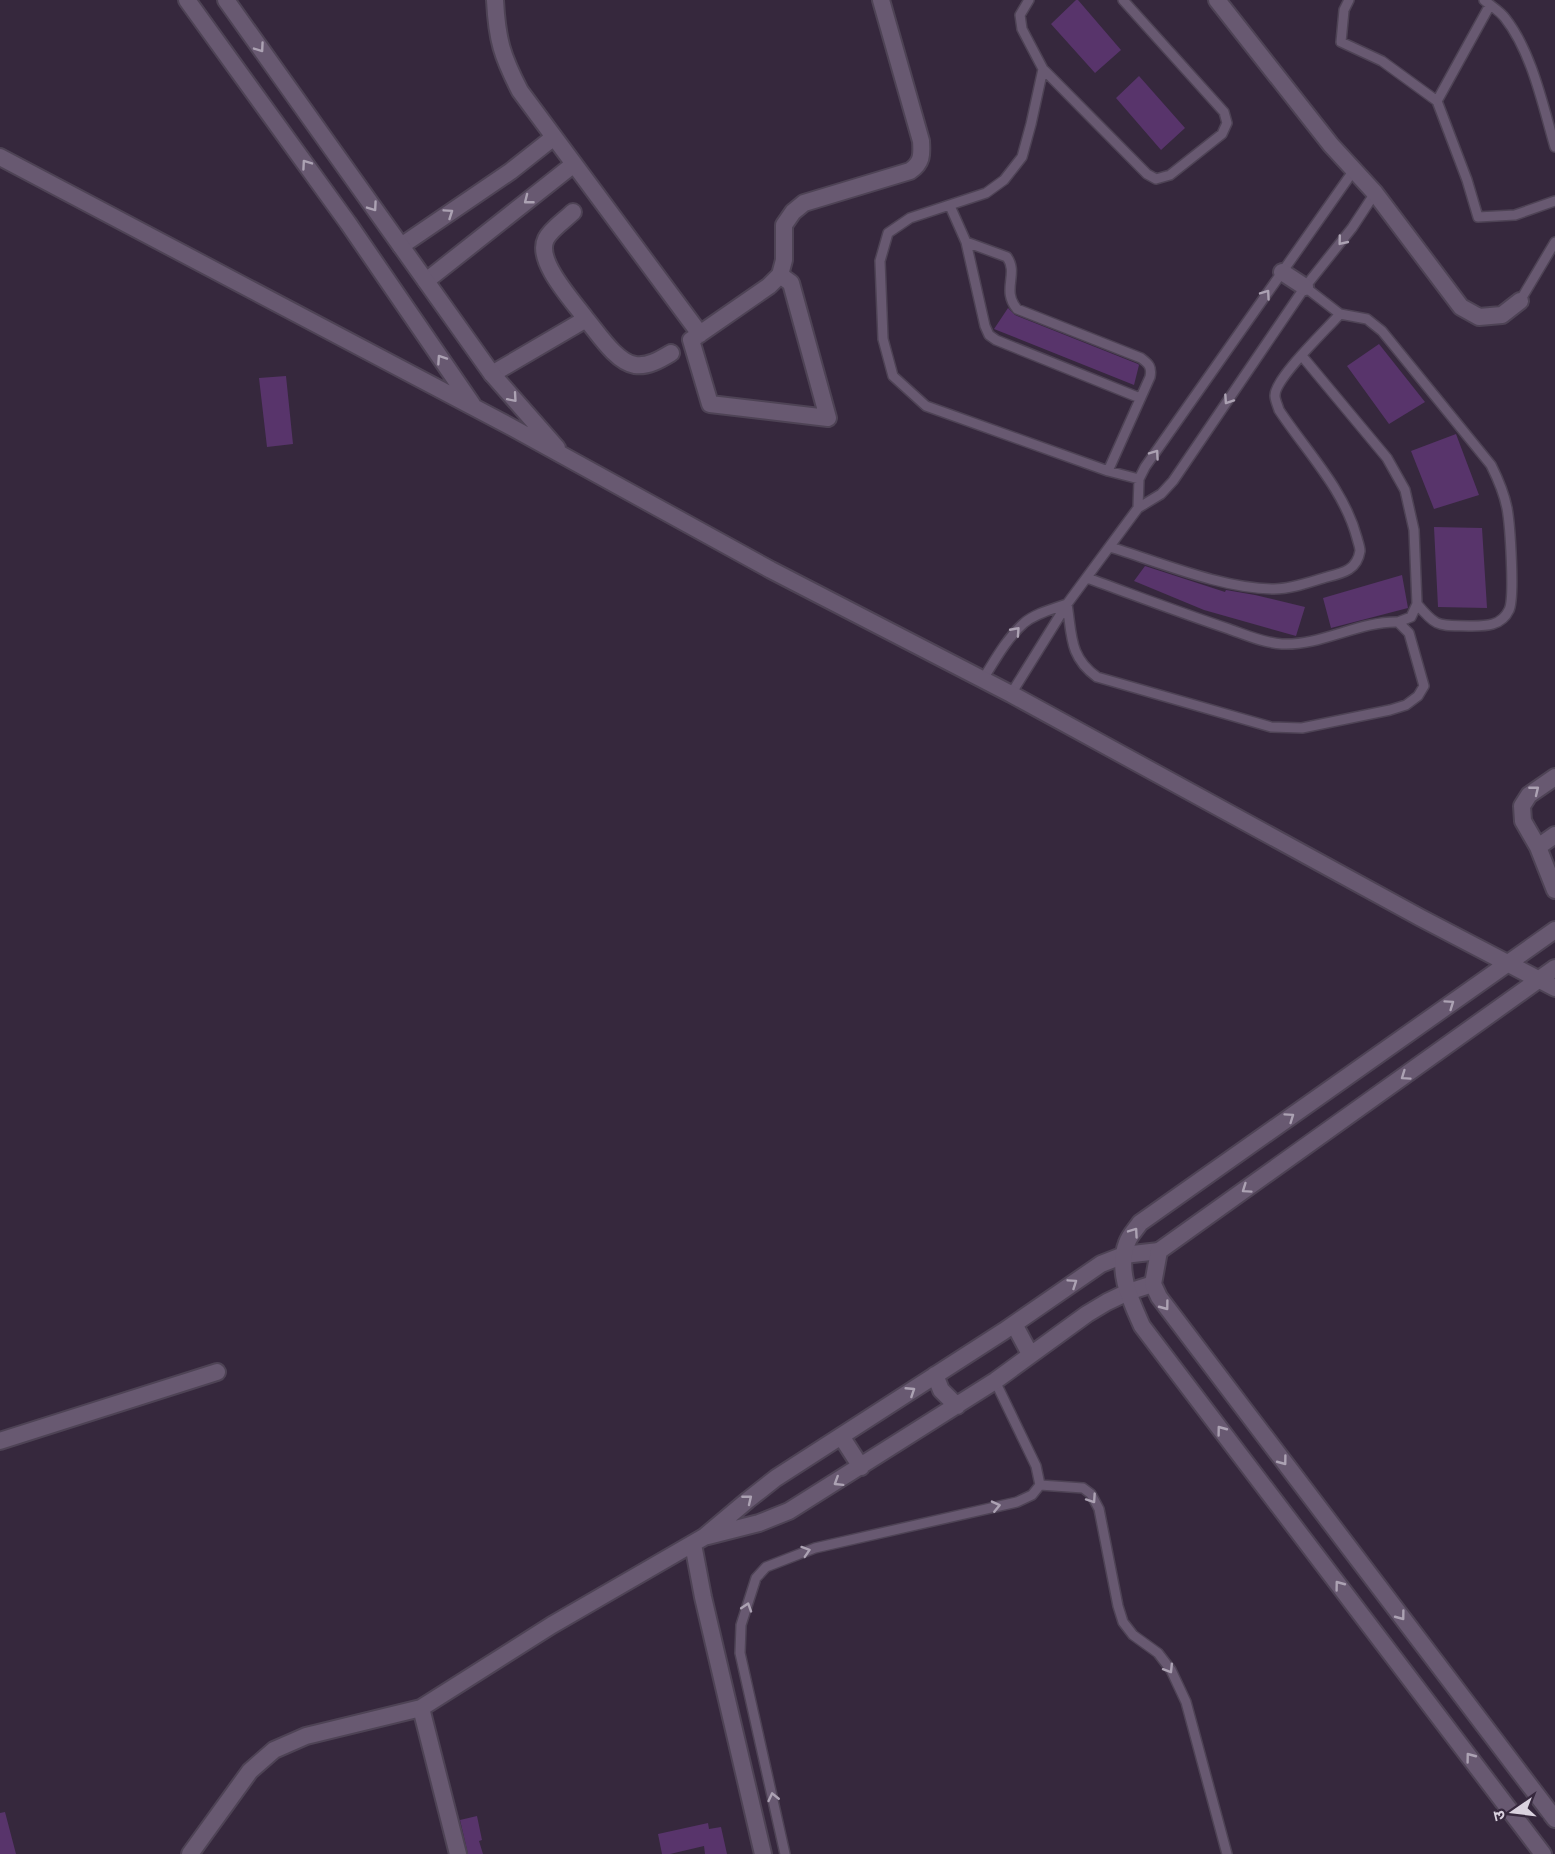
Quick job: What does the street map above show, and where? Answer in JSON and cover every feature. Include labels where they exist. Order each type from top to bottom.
[{"type":"street","points":[[187,0],[348,223],[474,407]]},
{"type":"street","points":[[226,0],[492,374],[564,456]]},
{"type":"street","points":[[495,0],[497,33],[504,61],[520,91],[700,334]]},
{"type":"street","points":[[780,275],[791,283],[828,418],[710,404],[691,340],[769,286],[780,275],[784,260],[784,225],[793,212],[804,203],[910,171],[918,165],[922,153],[921,141],[880,0]]},
{"type":"street","points":[[1217,0],[1331,145],[1375,193],[1461,307],[1479,317],[1502,315],[1520,301]]},
{"type":"street","points":[[401,246],[511,171],[554,137]]},
{"type":"street","points":[[0,157],[474,407],[771,570],[983,679],[1421,918],[1555,988]]},
{"type":"street","points":[[426,281],[574,164]]},
{"type":"street","points":[[573,212],[547,238],[544,251],[548,266],[586,319],[616,355],[635,365],[651,363],[671,353]]},
{"type":"street","points":[[1282,272],[1305,287]]},
{"type":"street","points":[[492,374],[586,319]]},
{"type":"street","points":[[1555,777],[1529,795],[1522,806],[1523,821],[1538,847],[1555,890]]},
{"type":"street","points":[[1538,847],[1555,835]]},
{"type":"street","points":[[1543,1854],[1142,1326],[1128,1292],[1123,1270],[1127,1241],[1140,1223],[1555,930]]},
{"type":"street","points":[[190,1854],[250,1771],[274,1750],[306,1736],[422,1708],[552,1625],[698,1541],[776,1478],[1014,1324],[1101,1264],[1124,1255],[1159,1251],[1555,968]]},
{"type":"street","points":[[1159,1251],[1153,1284],[1166,1306],[1555,1819]]},
{"type":"street","points":[[698,1541],[789,1512],[995,1381],[1087,1314],[1128,1292],[1153,1284]]},
{"type":"street","points":[[1014,1324],[1030,1354]]},
{"type":"street","points":[[0,1441],[217,1372]]},
{"type":"street","points":[[935,1376],[941,1390],[957,1406]]},
{"type":"street","points":[[841,1436],[861,1467]]},
{"type":"street","points":[[698,1541],[703,1597],[763,1854]]},
{"type":"street","points":[[422,1708],[458,1854]]},
{"type":"lane","points":[[1029,0],[1020,15],[1022,28],[1042,69],[1147,174],[1156,179],[1170,175],[1222,134],[1227,123],[1224,112],[1123,0]]},
{"type":"lane","points":[[1349,0],[1344,10],[1341,42],[1382,61],[1437,101],[1467,180],[1478,217],[1515,215],[1555,201]]},
{"type":"lane","points":[[1437,101],[1487,2],[1504,16],[1521,44],[1555,147]]},
{"type":"lane","points":[[1042,69],[1022,157],[1004,180],[986,193],[910,218],[888,233],[880,261],[883,339],[893,376],[926,406],[1108,471],[1139,479]]},
{"type":"lane","points":[[1138,508],[1139,479],[1145,467],[1354,170]]},
{"type":"lane","points":[[1011,694],[1067,604],[1138,508],[1161,494],[1173,481],[1305,287],[1352,228],[1375,193]]},
{"type":"lane","points":[[950,206],[966,242],[989,335],[996,340],[1140,398]]},
{"type":"lane","points":[[966,242],[1007,257],[1011,262],[1008,294],[1011,303],[1017,309],[1149,363],[1150,377],[1108,471]]},
{"type":"lane","points":[[1520,301],[1555,242]]},
{"type":"lane","points":[[1305,287],[1340,314],[1367,319],[1382,331],[1491,465],[1501,487],[1508,510],[1512,596],[1509,610],[1501,620],[1490,626],[1445,625],[1431,621],[1417,604]]},
{"type":"lane","points":[[1110,547],[1207,577],[1250,587],[1275,589],[1346,572],[1356,564],[1360,549],[1352,519],[1338,491],[1279,410],[1275,396],[1278,384],[1340,314]]},
{"type":"lane","points":[[1087,578],[1196,618],[1264,641],[1282,644],[1302,642],[1383,622],[1398,622],[1411,617],[1417,604],[1414,530],[1405,490],[1387,458],[1302,356]]},
{"type":"lane","points":[[1067,604],[1075,654],[1083,668],[1096,677],[1271,727],[1302,728],[1390,710],[1406,705],[1418,696],[1424,686],[1409,633],[1398,622]]},
{"type":"lane","points":[[983,679],[1011,636],[1025,622],[1038,614],[1067,604]]},
{"type":"lane","points":[[995,1381],[1036,1466],[1040,1485]]},
{"type":"lane","points":[[785,1854],[740,1653],[741,1625],[756,1578],[765,1567],[778,1560],[815,1548],[1017,1502],[1032,1495],[1040,1485]]},
{"type":"lane","points":[[1040,1485],[1083,1488],[1091,1494],[1095,1501],[1099,1509],[1123,1622],[1133,1635],[1158,1653],[1171,1670],[1186,1702],[1227,1854]]},
{"type":"building","points":[[1076,0],[1121,50],[1095,73],[1051,24]]},
{"type":"building","points":[[1139,76],[1185,128],[1161,150],[1116,98]]},
{"type":"building","points":[[1008,308],[1015,315],[1138,364],[1134,385],[994,329]]},
{"type":"building","points":[[1379,344],[1425,402],[1389,424],[1347,366]]},
{"type":"building","points":[[286,376],[293,444],[267,447],[259,378]]},
{"type":"building","points":[[1456,434],[1479,495],[1434,509],[1411,451]]},
{"type":"building","points":[[1434,527],[1482,528],[1487,608],[1438,607]]},
{"type":"building","points":[[1145,566],[1225,592],[1226,590],[1255,595],[1305,607],[1296,636],[1204,610],[1134,581]]},
{"type":"building","points":[[1402,575],[1408,608],[1331,628],[1323,598]]},
{"type":"building","points":[[5,1812],[16,1854],[0,1854],[0,1813]]},
{"type":"building","points":[[477,1816],[482,1840],[479,1841],[483,1854],[468,1854],[460,1820]]},
{"type":"building","points":[[708,1823],[709,1829],[721,1827],[727,1854],[705,1854],[704,1846],[662,1854],[658,1834]]}]
